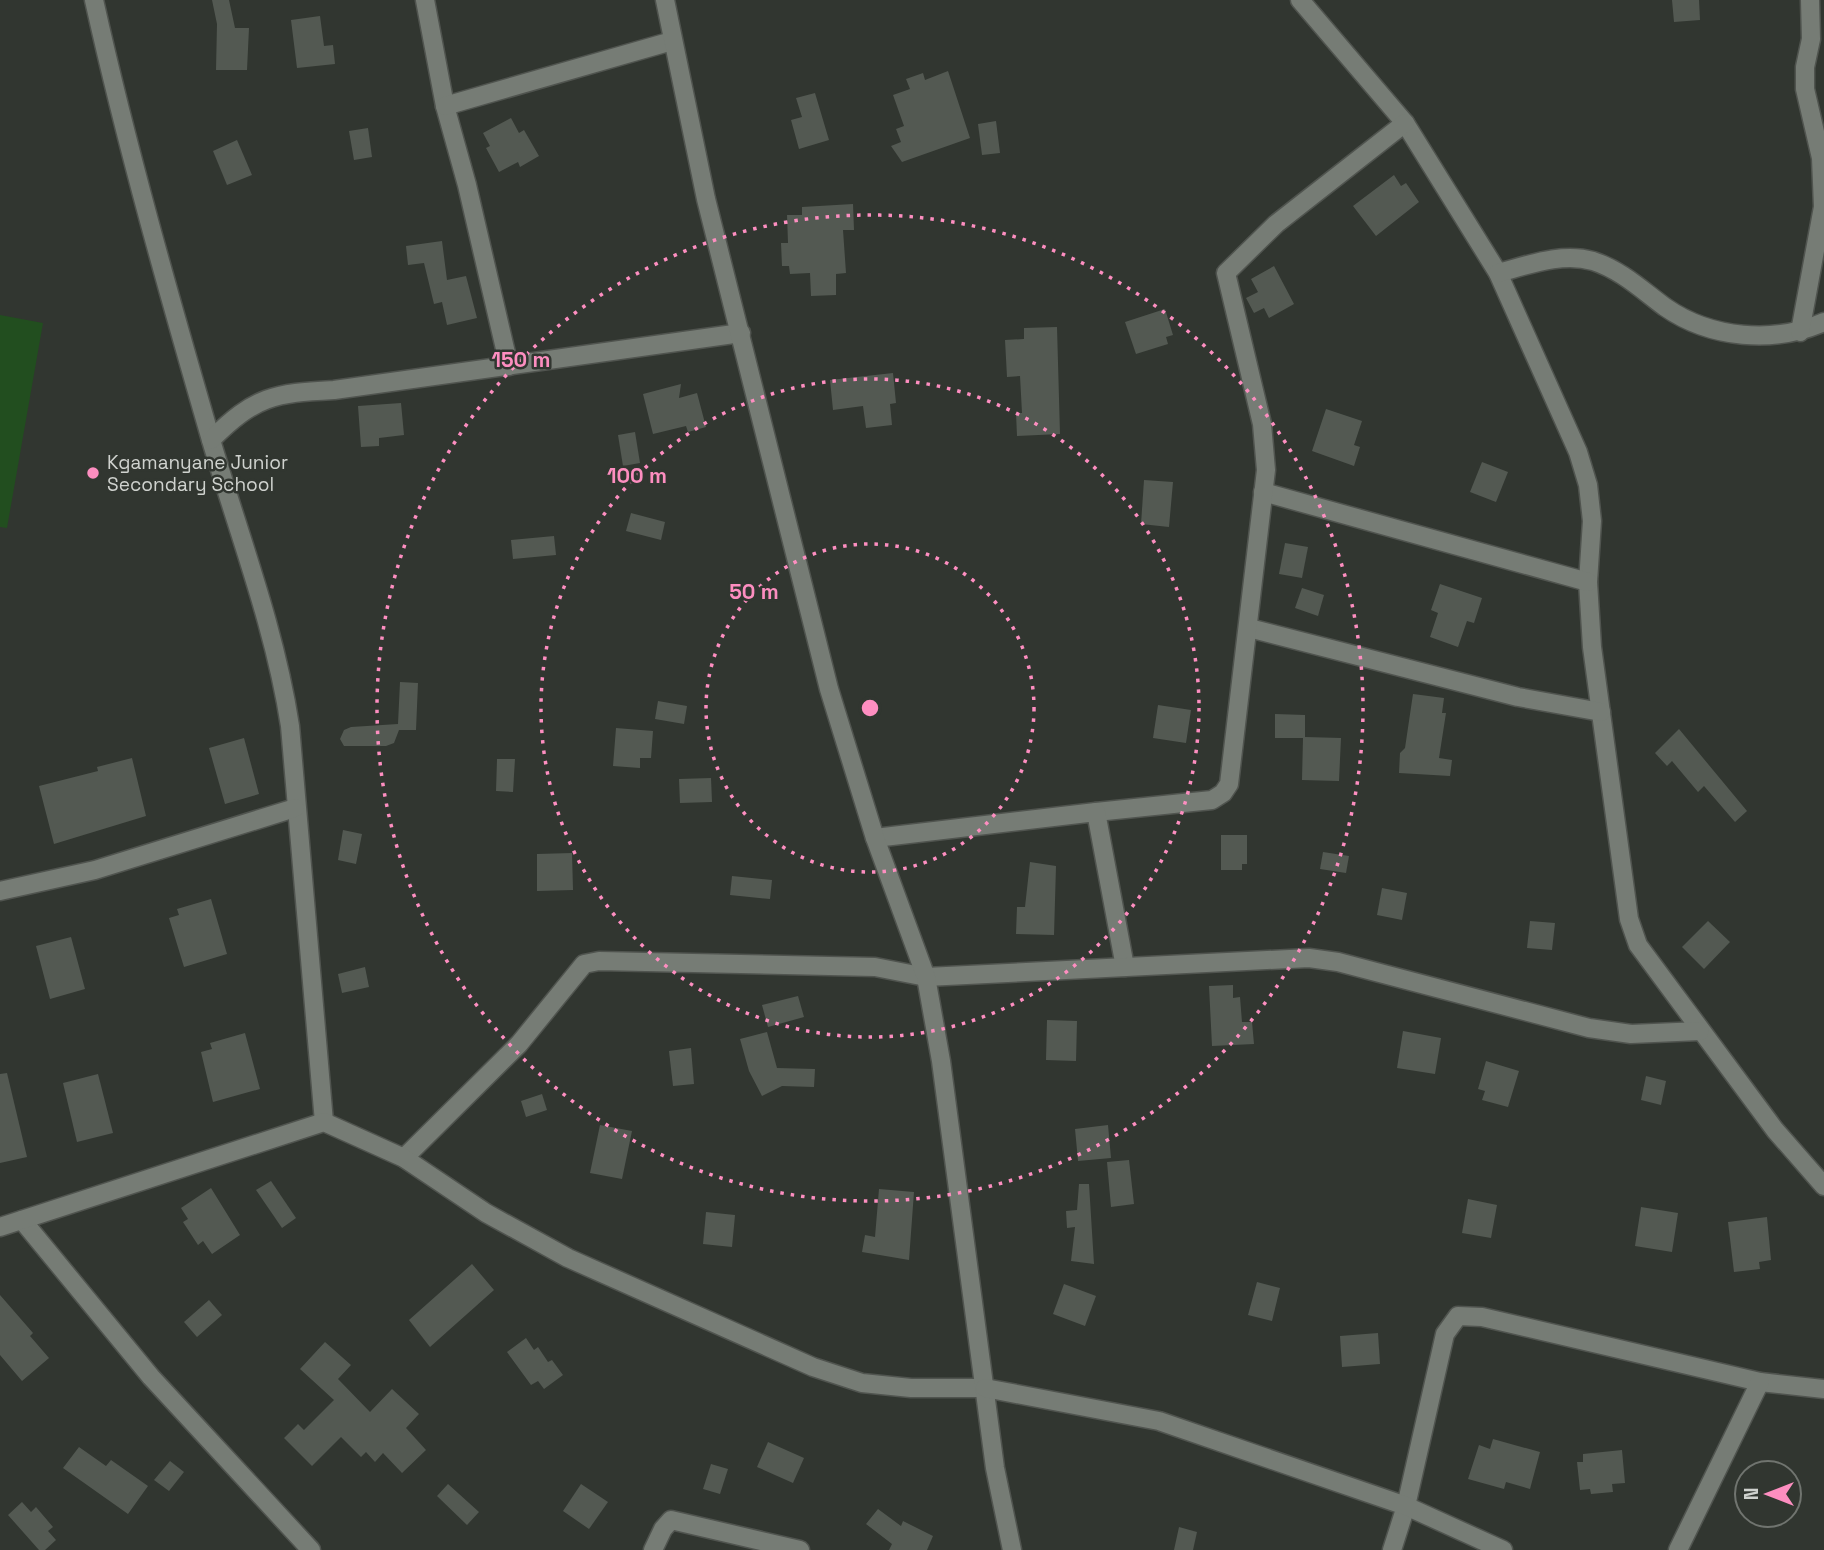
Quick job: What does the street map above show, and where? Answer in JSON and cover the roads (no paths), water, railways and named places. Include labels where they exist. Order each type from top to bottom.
[{"type":"street","points":[[94,0],[117,103],[211,440],[281,669],[290,726],[324,1122]]},
{"type":"street","points":[[425,0],[444,106],[467,185],[509,366]]},
{"type":"street","points":[[665,0],[706,199],[829,690],[875,838],[926,977],[941,1061],[995,1468],[1012,1550]]},
{"type":"street","points":[[1300,0],[1405,123],[1498,273],[1578,452],[1585,474],[1592,521],[1588,582],[1592,647],[1629,919],[1638,945],[1775,1130],[1824,1186]]},
{"type":"street","points":[[1800,332],[1823,207],[1821,158],[1805,89],[1805,67],[1811,39],[1810,0]]},
{"type":"street","points":[[444,106],[672,41]]},
{"type":"street","points":[[875,838],[1212,800],[1223,793],[1229,784],[1266,470],[1262,424],[1226,273],[1276,224],[1405,123]]},
{"type":"street","points":[[1498,273],[1555,258],[1591,260],[1621,273],[1668,309],[1726,334],[1778,335],[1800,332],[1824,323]]},
{"type":"street","points":[[211,440],[238,413],[283,393],[334,390],[741,333]]},
{"type":"street","points":[[1263,492],[1588,582]]},
{"type":"street","points":[[1249,628],[1518,697],[1601,712]]},
{"type":"street","points":[[0,891],[95,870],[295,808]]},
{"type":"street","points":[[1096,812],[1125,967]]},
{"type":"street","points":[[404,1158],[511,1053],[584,964],[599,961],[875,967],[926,977],[1309,958],[1338,962],[1589,1028],[1631,1034],[1700,1031]]},
{"type":"street","points":[[0,1227],[324,1122],[404,1158],[486,1213],[568,1258],[813,1367],[862,1383],[911,1388],[985,1388],[1159,1422],[1406,1506],[1503,1550]]},
{"type":"street","points":[[22,1220],[151,1377],[311,1550]]},
{"type":"street","points":[[1392,1550],[1406,1506],[1445,1334],[1458,1316],[1482,1317],[1760,1382],[1824,1388]]},
{"type":"street","points":[[1678,1550],[1760,1382]]},
{"type":"street","points":[[653,1550],[663,1529],[671,1520],[800,1550]]},
{"type":"street","points":[[1000,1550],[1007,1528]]},
{"type":"place","name":"Kgamanyane Junior Secondary School","points":[[93,473]]}]
